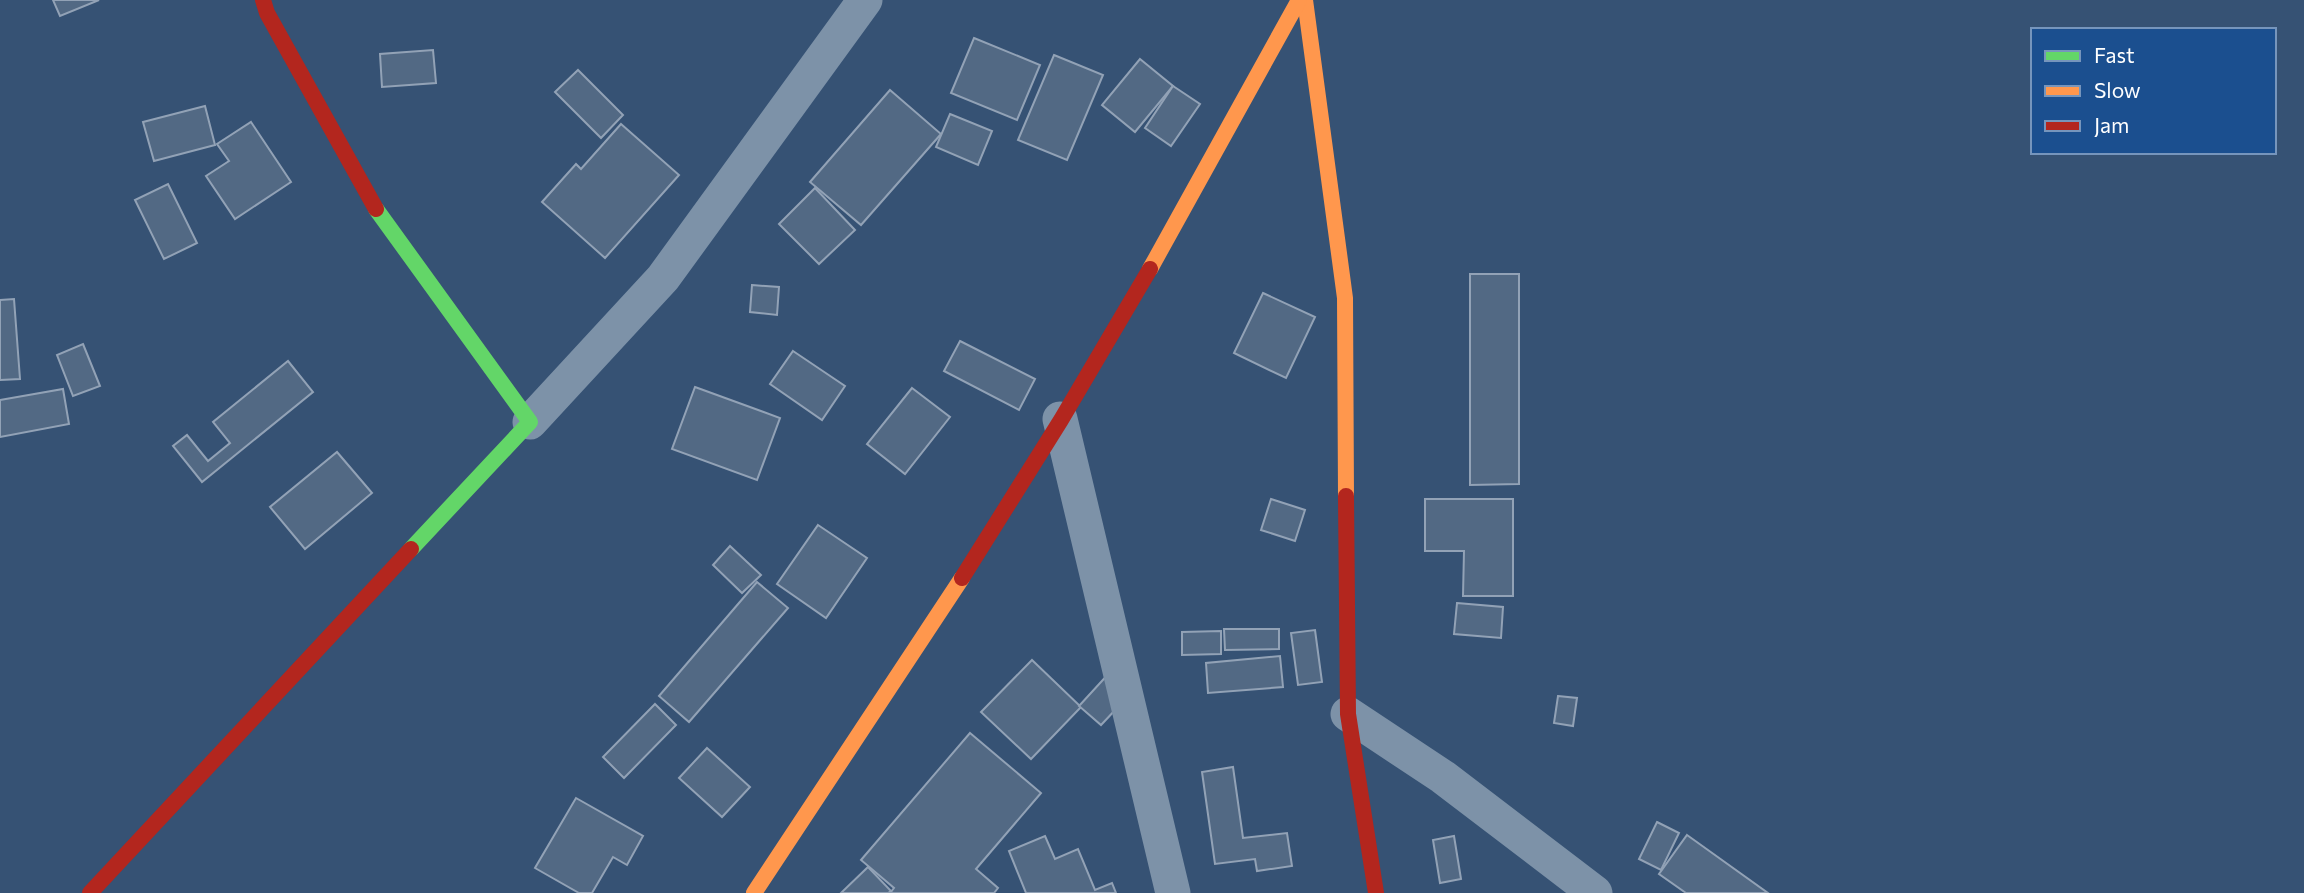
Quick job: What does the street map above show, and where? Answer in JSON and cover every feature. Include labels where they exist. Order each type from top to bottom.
[{"type":"street","points":[[263,0],[267,13],[380,216],[530,422]]},
{"type":"street","points":[[90,893],[663,278],[865,0]]},
{"type":"street","points":[[754,893],[913,657],[1060,419],[1156,260],[1299,0]]},
{"type":"street","points":[[1305,0],[1345,298],[1348,714],[1376,893]]},
{"type":"street","points":[[1060,419],[1173,893]]},
{"type":"street","points":[[1348,714],[1443,777],[1595,893]]},
{"type":"building","points":[[53,0],[99,0],[60,16]]},
{"type":"building","points":[[974,38],[1040,65],[1017,120],[951,93]]},
{"type":"building","points":[[433,50],[436,83],[382,87],[380,54]]},
{"type":"building","points":[[1054,55],[1103,75],[1067,160],[1018,140]]},
{"type":"building","points":[[1140,59],[1173,86],[1135,132],[1102,105]]},
{"type":"building","points":[[578,70],[623,115],[601,138],[555,92]]},
{"type":"building","points":[[1173,86],[1200,104],[1171,146],[1145,128]]},
{"type":"building","points":[[890,90],[941,134],[861,225],[810,182]]},
{"type":"building","points":[[205,106],[215,145],[154,161],[143,122]]},
{"type":"building","points":[[950,114],[992,131],[978,165],[936,147]]},
{"type":"building","points":[[251,122],[291,182],[235,219],[206,176],[229,161],[217,144]]},
{"type":"building","points":[[621,124],[679,175],[605,258],[542,202],[576,164],[581,169]]},
{"type":"building","points":[[168,184],[197,243],[164,259],[135,200]]},
{"type":"building","points":[[815,188],[855,230],[819,264],[779,224]]},
{"type":"building","points":[[1470,274],[1519,274],[1519,484],[1470,485]]},
{"type":"building","points":[[752,285],[779,287],[777,315],[750,312]]},
{"type":"building","points":[[1263,293],[1315,317],[1286,378],[1234,353]]},
{"type":"building","points":[[14,299],[20,379],[0,380],[0,300]]},
{"type":"building","points":[[960,341],[1035,379],[1019,410],[944,371]]},
{"type":"building","points":[[83,344],[100,386],[73,396],[57,355]]},
{"type":"building","points":[[793,351],[845,386],[822,420],[770,384]]},
{"type":"building","points":[[288,361],[313,392],[202,482],[173,446],[187,435],[208,461],[230,443],[213,422]]},
{"type":"building","points":[[695,387],[780,418],[757,480],[672,449]]},
{"type":"building","points":[[912,388],[950,417],[905,474],[867,444]]},
{"type":"building","points":[[63,389],[69,424],[0,437],[0,400]]},
{"type":"building","points":[[337,452],[372,493],[305,549],[270,507]]},
{"type":"building","points":[[1271,499],[1305,510],[1295,541],[1261,530]]},
{"type":"building","points":[[1425,499],[1513,499],[1513,596],[1463,596],[1464,551],[1425,551]]},
{"type":"building","points":[[818,525],[867,558],[826,618],[777,584]]},
{"type":"building","points":[[730,546],[761,575],[742,593],[713,565]]},
{"type":"building","points":[[757,582],[788,608],[689,722],[659,696]]},
{"type":"building","points":[[1457,603],[1503,607],[1501,638],[1454,634]]},
{"type":"building","points":[[1224,629],[1279,629],[1279,649],[1225,650]]},
{"type":"building","points":[[1315,630],[1322,682],[1298,685],[1291,633]]},
{"type":"building","points":[[1221,631],[1221,654],[1182,655],[1182,632]]},
{"type":"building","points":[[1280,656],[1283,687],[1208,693],[1206,663]]},
{"type":"building","points":[[1032,660],[1081,707],[1031,759],[981,712]]},
{"type":"building","points":[[1112,670],[1134,690],[1101,725],[1079,706]]},
{"type":"building","points":[[1558,696],[1577,698],[1573,726],[1554,723]]},
{"type":"building","points":[[655,704],[676,725],[624,778],[603,757]]},
{"type":"building","points":[[970,733],[1041,793],[976,869],[998,888],[994,893],[890,893],[894,888],[861,860]]},
{"type":"building","points":[[707,748],[750,787],[722,817],[679,778]]},
{"type":"building","points":[[1233,767],[1243,838],[1287,833],[1292,866],[1257,871],[1255,859],[1215,864],[1202,772]]},
{"type":"building","points":[[576,798],[643,836],[627,865],[613,857],[592,893],[579,893],[535,868]]},
{"type":"building","points":[[1657,822],[1679,833],[1661,870],[1639,859]]},
{"type":"building","points":[[1687,835],[1768,893],[1686,893],[1659,874]]},
{"type":"building","points":[[1045,836],[1055,859],[1078,849],[1095,890],[1112,883],[1116,893],[1026,893],[1009,851]]},
{"type":"building","points":[[1454,836],[1461,879],[1440,883],[1433,840]]},
{"type":"building","points":[[868,867],[891,891],[841,893]]},
{"type":"traffic: fast","points":[[376,209],[530,422],[411,549]]},
{"type":"traffic: slow","points":[[1150,269],[1299,0]]},
{"type":"traffic: slow","points":[[1305,0],[1345,298],[1346,496]]},
{"type":"traffic: slow","points":[[754,893],[962,578]]},
{"type":"traffic: jam","points":[[263,0],[267,13],[376,209]]},
{"type":"traffic: jam","points":[[962,578],[1061,420],[1150,269]]},
{"type":"traffic: jam","points":[[1346,496],[1348,714],[1376,893]]},
{"type":"traffic: jam","points":[[90,893],[411,549]]}]
